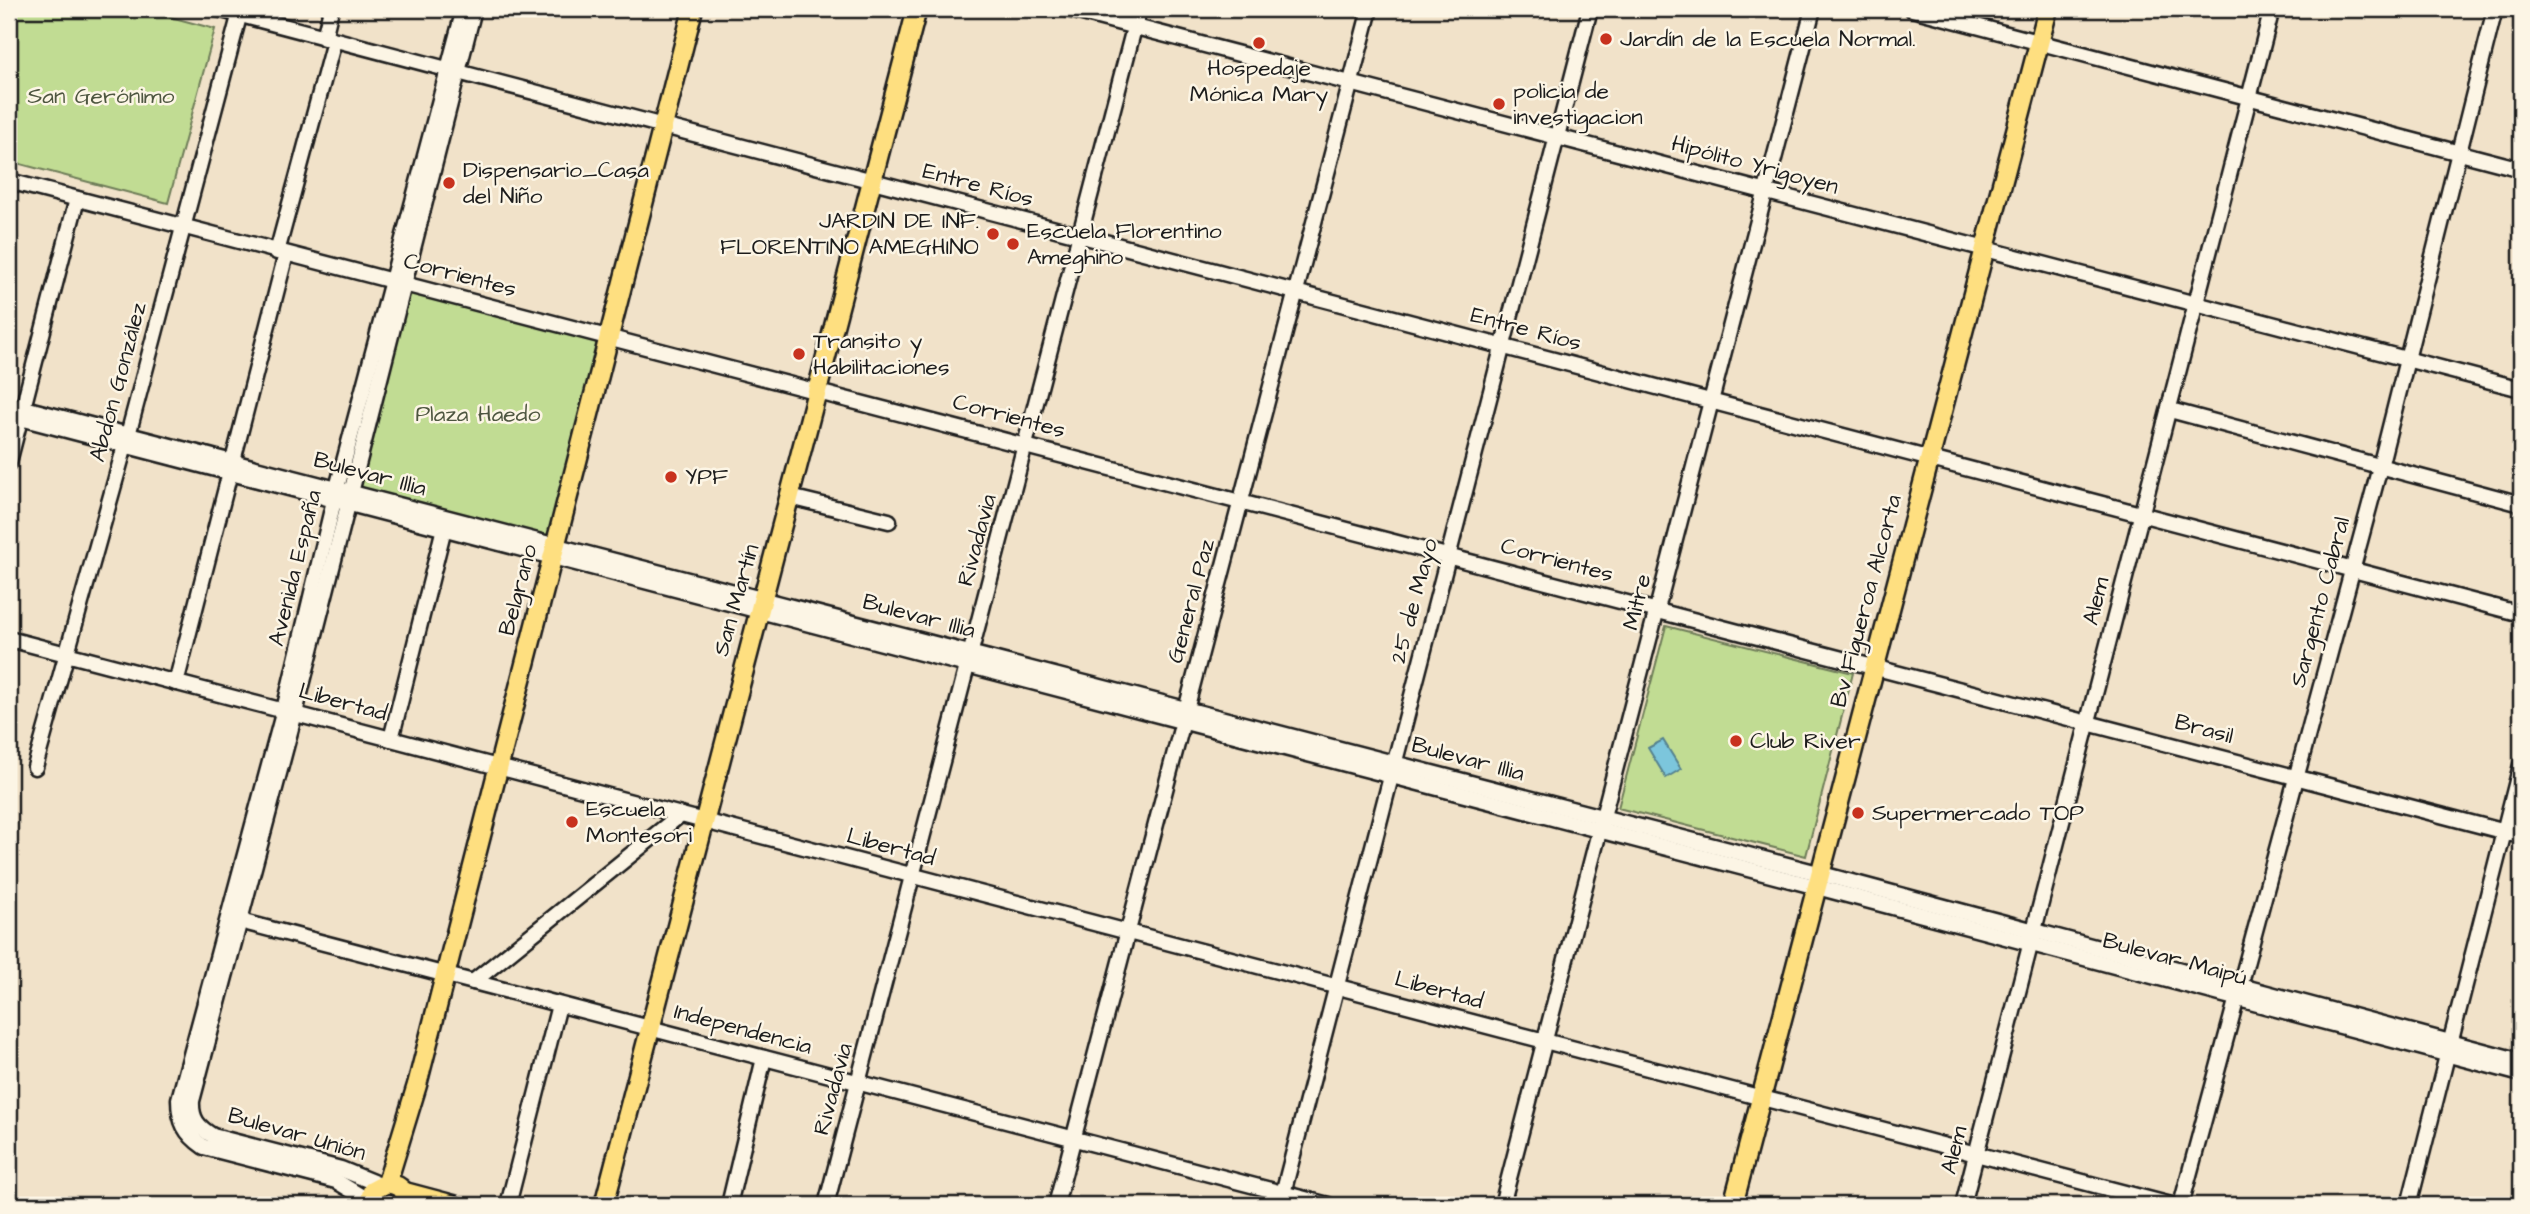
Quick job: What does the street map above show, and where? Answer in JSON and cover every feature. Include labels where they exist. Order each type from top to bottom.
[{"type":"main road","name":"Belgrano","points":[[369,1204],[372,1191],[383,1184],[417,1086],[693,9]]},
{"type":"main road","name":"San Martín","points":[[604,1205],[917,9]]},
{"type":"main road","name":"Bv Figueroa Alcorta","points":[[1733,1205],[2048,9]]},
{"type":"main road","points":[[383,1184],[397,1185],[406,1198],[454,1205]]},
{"type":"street","name":"Entre Ríos","points":[[218,9],[240,12],[329,39],[2521,614]]},
{"type":"street","points":[[176,683],[232,468],[329,39],[331,9]]},
{"type":"street","name":"Avenida España","points":[[454,71],[464,9]]},
{"type":"street","name":"Avenida España","points":[[195,1133],[179,1115],[179,1099],[233,919],[454,71],[474,9]]},
{"type":"street","name":"Hipólito Yrigoyen","points":[[1067,9],[2521,389]]},
{"type":"street","name":"Rivadavia","points":[[826,1205],[1139,9]]},
{"type":"street","name":"General Paz","points":[[1056,1205],[1370,9]]},
{"type":"street","name":"25 de Mayo","points":[[1281,1199],[1590,9]]},
{"type":"street","name":"Mitre","points":[[1502,1205],[1547,1042],[1813,9]]},
{"type":"street","points":[[1912,9],[2521,169]]},
{"type":"street","name":"Alem","points":[[1963,1205],[2272,9]]},
{"type":"street","name":"Sargento Cabral","points":[[2181,1205],[2380,467],[2495,9]]},
{"type":"street","name":"Abdon González","points":[[35,766],[127,440],[240,12]]},
{"type":"street","name":"Corrientes","points":[[9,181],[1875,666]]},
{"type":"street","points":[[9,462],[15,411],[78,199]]},
{"type":"street","points":[[2170,410],[2521,504]]},
{"type":"street","name":"Bulevar Illia","points":[[15,411],[1817,880]]},
{"type":"street","name":"Bulevar Illia","points":[[342,495],[444,528],[553,551]]},
{"type":"street","points":[[790,497],[889,521]]},
{"type":"street","points":[[391,739],[444,528]]},
{"type":"street","name":"Libertad","points":[[9,639],[2171,1205]]},
{"type":"street","name":"Brasil","points":[[1875,666],[2521,836]]},
{"type":"street","points":[[2409,1205],[2521,765]]},
{"type":"street","points":[[473,982],[680,815]]},
{"type":"street","name":"Bulevar Maipú","points":[[1817,880],[2450,1049],[2521,1074]]},
{"type":"street","name":"Independencia","points":[[233,919],[1074,1138],[1281,1199],[1328,1205]]},
{"type":"street","points":[[508,1205],[559,1004]]},
{"type":"street","name":"Bulevar Maipú","points":[[2450,1049],[2521,1061]]},
{"type":"street","points":[[729,1205],[764,1058]]},
{"type":"street","name":"Bulevar Unión","points":[[195,1133],[341,1169],[383,1184]]},
{"type":"street","name":"Bulevar Unión","points":[[195,1133],[204,1147],[336,1181],[369,1204]]},
{"type":"green space","name":"San Gerónimo","points":[[9,9],[141,9],[215,29],[168,203],[9,161]]},
{"type":"green space","name":"Plaza Haedo","points":[[406,288],[600,338],[550,540],[355,490]]},
{"type":"green space","name":"Club River","points":[[1666,626],[1853,673],[1806,856],[1618,808]]},
{"type":"water","points":[[1663,740],[1681,769],[1666,778],[1648,748]]},
{"type":"place","name":"Jardín de la Escuela Normal.","points":[[1606,39]]},
{"type":"place","name":"Hospedaje Mónica Mary","points":[[1259,43]]},
{"type":"place","name":"policia de investigacion","points":[[1499,104]]},
{"type":"place","name":"Dispensario_Casa del Niño","points":[[449,183]]},
{"type":"place","name":"JARDIN DE INF. FLORENTINO AMEGHINO","points":[[993,234]]},
{"type":"place","name":"Escuela Florentino Ameghino","points":[[1013,244]]},
{"type":"place","name":"Transito y Habilitaciones","points":[[799,354]]},
{"type":"place","name":"YPF","points":[[671,477]]},
{"type":"place","name":"Club River","points":[[1736,741]]},
{"type":"place","name":"Supermercado TOP","points":[[1858,813]]},
{"type":"place","name":"Escuela Montesori","points":[[572,822]]}]
